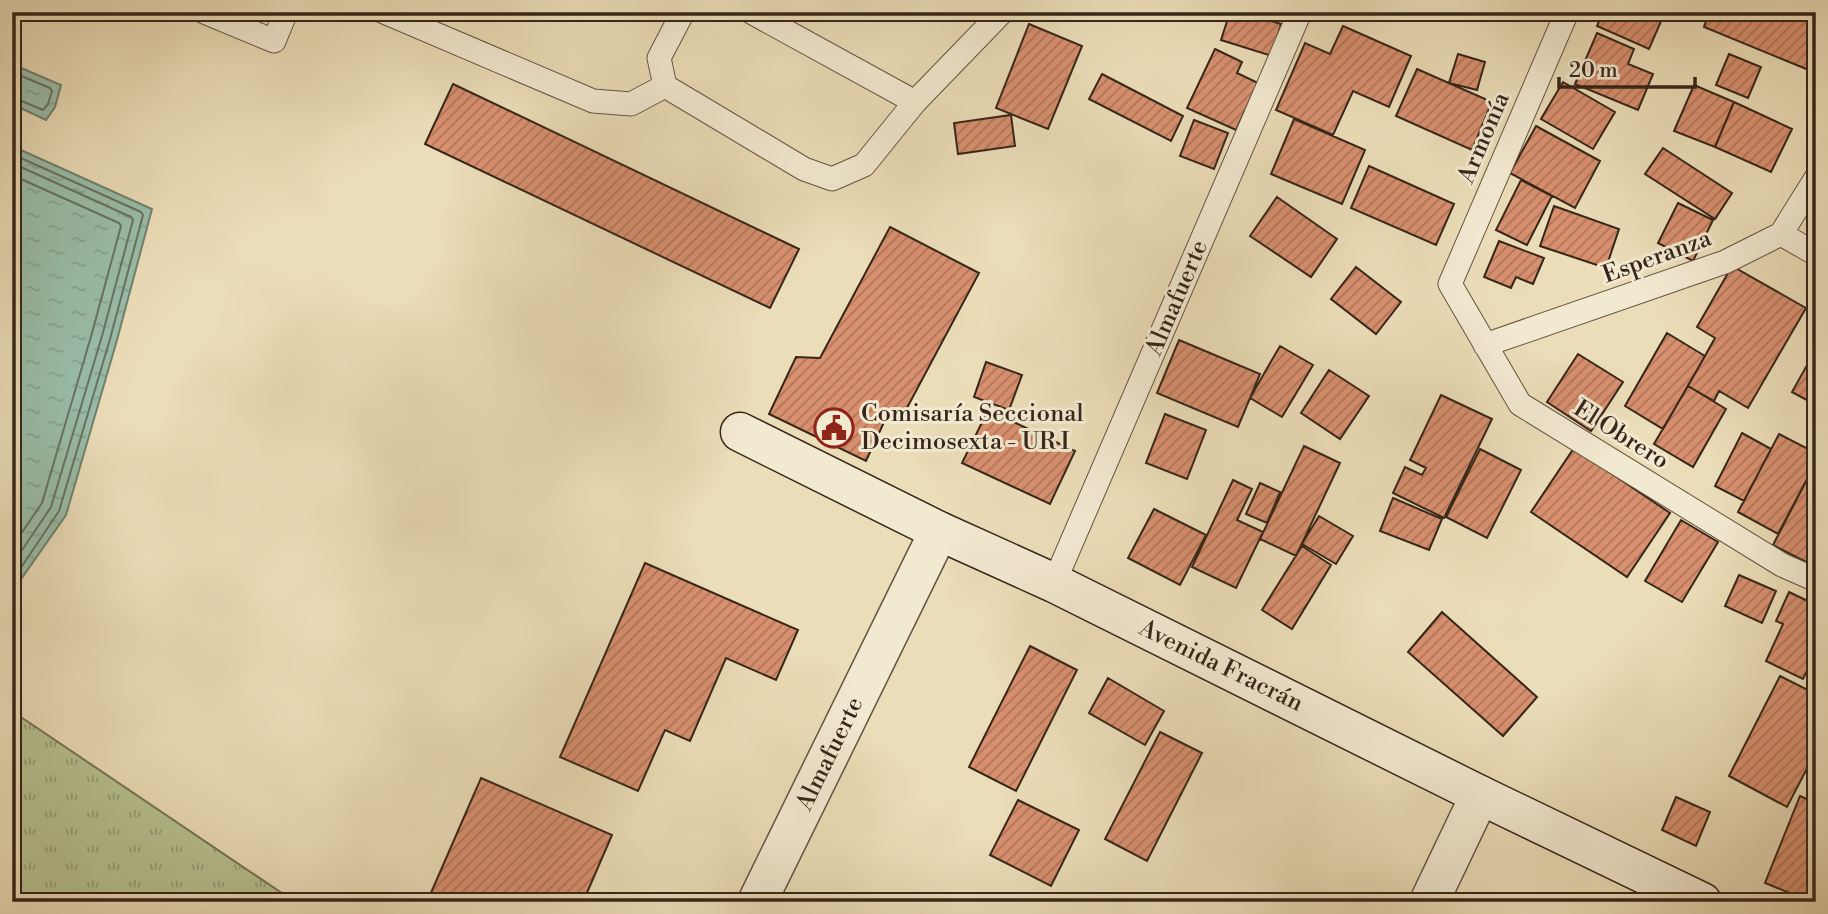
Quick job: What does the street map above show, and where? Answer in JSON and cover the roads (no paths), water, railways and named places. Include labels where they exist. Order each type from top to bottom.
[{"type":"main road","name":"Avenida Fracrán","points":[[740,432],[940,531],[1054,583],[1702,902]]},
{"type":"main road","name":"Almafuerte","points":[[757,902],[940,531]]},
{"type":"main road","points":[[1429,902],[1480,795]]},
{"type":"lane","points":[[204,12],[274,41],[286,12]]},
{"type":"lane","points":[[384,12],[593,101],[631,104],[666,86]]},
{"type":"lane","points":[[683,12],[659,58],[666,86],[804,169],[832,179],[864,165],[915,102],[1002,12]]},
{"type":"lane","points":[[751,12],[915,102]]},
{"type":"lane","name":"Almafuerte","points":[[1054,583],[1300,12]]},
{"type":"lane","name":"Armonía","points":[[1450,284],[1567,12]]},
{"type":"lane","points":[[1816,178],[1781,234],[1816,254]]},
{"type":"lane","name":"Esperanza","points":[[1485,345],[1725,261],[1781,234]]},
{"type":"lane","name":"El Obrero","points":[[1450,284],[1520,404],[1783,565],[1816,580]]},
{"type":"water","points":[[12,64],[61,85],[55,107],[46,120],[12,104]]},
{"type":"water","points":[[12,146],[152,209],[66,515],[12,592]]},
{"type":"place","name":"Comisaría Seccional Decimosexta - UR I","points":[[834,428]]}]
